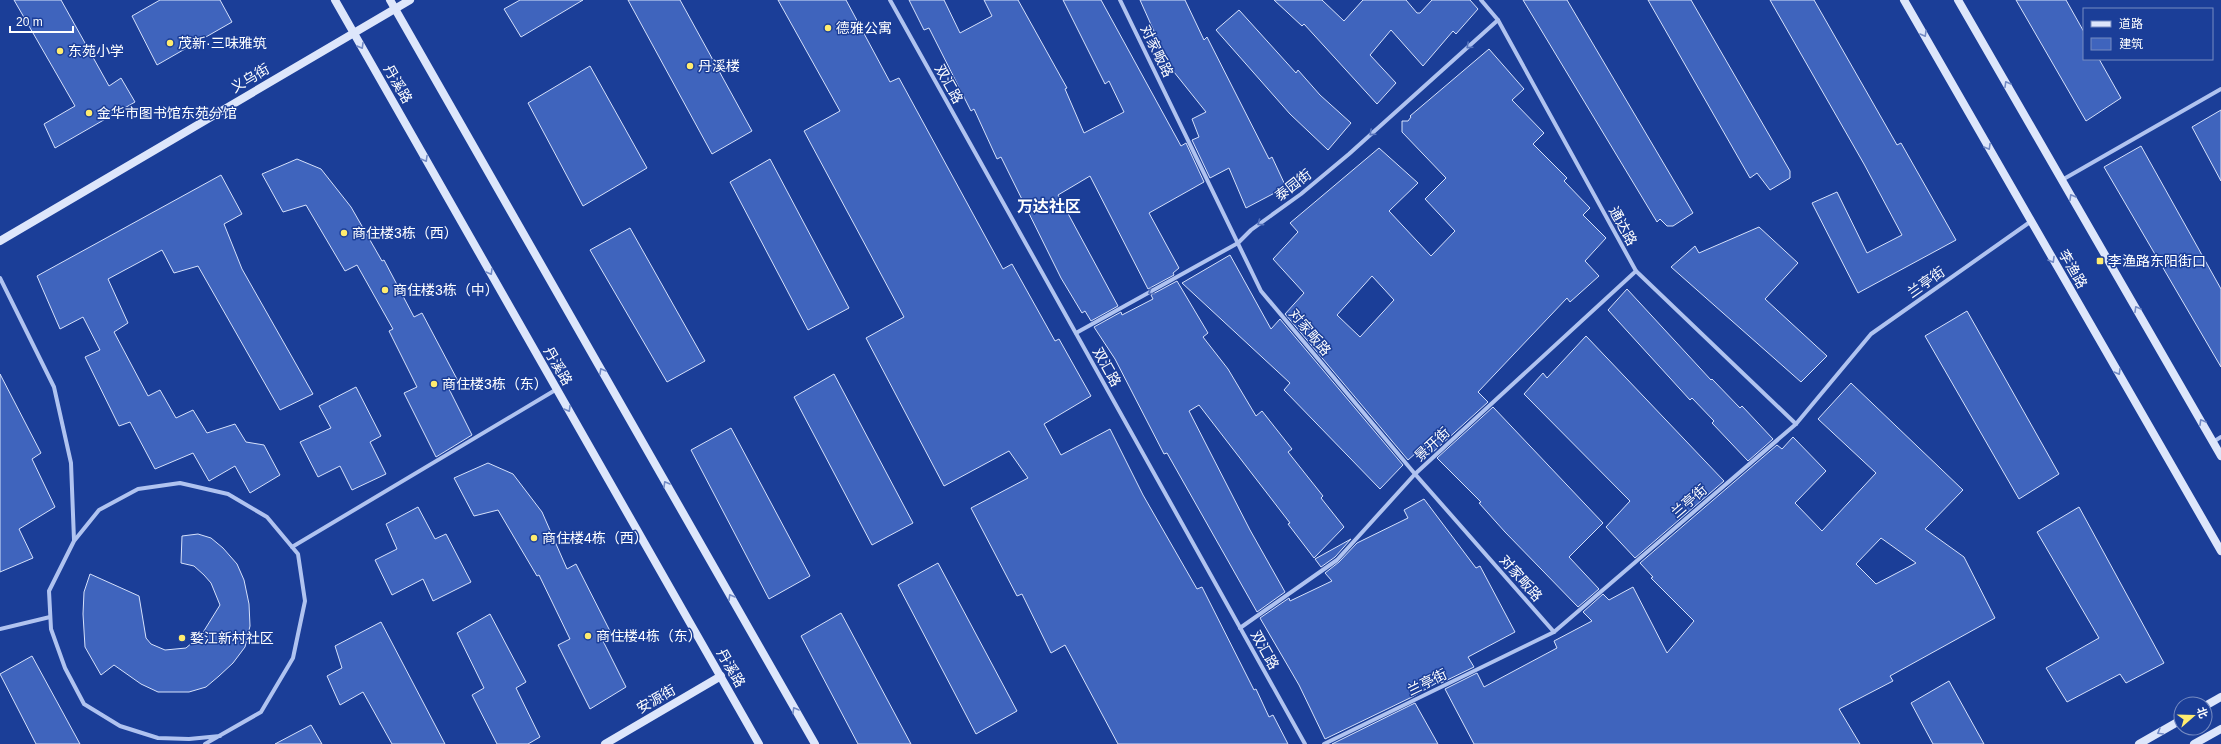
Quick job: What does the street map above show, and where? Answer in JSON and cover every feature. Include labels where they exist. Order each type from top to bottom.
[{"type":"main road","name":"丹溪路","points":[[335,0],[759,744]]},
{"type":"main road","points":[[390,0],[815,744]]},
{"type":"main road","name":"义乌街","points":[[0,241],[353,32],[410,0]]},
{"type":"main road","name":"李渔路","points":[[1904,0],[2030,222],[2221,550]]},
{"type":"main road","points":[[1958,0],[2221,456]]},
{"type":"main road","name":"安源街","points":[[605,744],[721,676]]},
{"type":"main road","points":[[2139,744],[2173,725]]},
{"type":"main road","points":[[2194,744],[2221,729]]},
{"type":"street","name":"双汇路","points":[[890,0],[1305,744]]},
{"type":"street","name":"对家畈路","points":[[1120,0],[1261,292],[1414,474],[1554,632]]},
{"type":"street","name":"通达路","points":[[1481,0],[1498,20],[1636,271],[1796,424]]},
{"type":"street","name":"泰园街","points":[[1076,333],[1238,243],[1250,230],[1301,194],[1349,154],[1498,20]]},
{"type":"street","points":[[2062,180],[2221,89]]},
{"type":"street","name":"兰亭街","points":[[1324,744],[1554,632],[1796,424],[1871,334],[2030,222]]},
{"type":"street","name":"景开街","points":[[1240,628],[1337,560],[1414,474],[1636,271]]},
{"type":"street","points":[[0,278],[54,387],[71,463],[74,541]]},
{"type":"street","points":[[292,547],[557,389]]},
{"type":"street","points":[[2213,442],[2221,437]]},
{"type":"street","points":[[205,744],[220,736],[261,712],[293,658],[305,601],[298,554],[267,517],[228,494],[180,483],[138,489],[99,510],[74,541],[49,591],[50,629],[65,668],[84,704],[120,726],[158,738],[189,739],[220,736]]},
{"type":"street","points":[[0,629],[50,617]]},
{"type":"building","points":[[14,0],[61,0],[109,86],[121,78],[135,102],[55,148],[44,124],[75,106]]},
{"type":"building","name":"茂新·三味雅筑","points":[[160,0],[220,0],[232,22],[157,65],[132,16]]},
{"type":"building","points":[[520,0],[583,0],[521,37],[504,9]]},
{"type":"building","name":"丹溪楼","points":[[628,0],[680,0],[752,131],[712,154]]},
{"type":"building","points":[[778,0],[846,0],[890,82],[899,78],[1003,269],[1012,264],[1055,341],[1059,339],[1091,396],[1044,424],[1061,455],[1110,429],[1143,495],[1197,589],[1202,587],[1254,690],[1256,689],[1269,717],[1273,715],[1288,744],[1118,744],[1065,645],[1051,653],[1022,594],[1017,596],[971,508],[1028,478],[1009,451],[944,486],[866,338],[904,317],[804,131],[840,111]]},
{"type":"building","points":[[909,0],[944,0],[960,33],[992,16],[984,0],[1018,0],[1067,88],[1065,89],[1084,133],[1124,112],[1109,81],[1105,84],[1063,0],[1101,0],[1181,146],[1186,143],[1204,182],[1149,213],[1179,268],[1173,273],[1174,275],[1148,289],[1090,176],[1058,195],[1118,306],[1091,321],[1085,311],[1082,313],[1061,278],[1001,157],[997,159],[974,109],[971,111],[929,28],[924,30]]},
{"type":"building","points":[[1140,0],[1185,0],[1204,40],[1207,37],[1269,159],[1272,157],[1286,187],[1246,208],[1229,168],[1210,178],[1192,140],[1199,137],[1192,119],[1206,112],[1170,67]]},
{"type":"building","points":[[1274,0],[1322,0],[1344,21],[1363,0],[1406,0],[1417,13],[1420,13],[1432,0],[1470,0],[1478,9],[1456,34],[1453,31],[1423,66],[1391,30],[1370,55],[1396,83],[1377,104],[1304,24],[1302,26]]},
{"type":"building","points":[[1523,0],[1567,0],[1693,213],[1673,226],[1667,226],[1660,219],[1657,222]]},
{"type":"building","points":[[1648,0],[1691,0],[1790,171],[1790,178],[1770,190],[1757,173],[1750,178]]},
{"type":"building","points":[[1770,0],[1814,0],[1897,145],[1901,143],[1956,240],[1858,293],[1812,203],[1837,192],[1867,253],[1902,235],[1864,164]]},
{"type":"building","points":[[2016,0],[2066,0],[2083,30],[2083,60],[2100,60],[2121,98],[2086,121]]},
{"type":"building","points":[[1239,10],[1296,73],[1298,70],[1320,95],[1351,123],[1328,150],[1290,114],[1216,30]]},
{"type":"building","points":[[1489,49],[1524,89],[1512,100],[1544,133],[1533,144],[1567,178],[1564,181],[1590,208],[1583,215],[1606,238],[1585,261],[1599,276],[1570,302],[1567,298],[1478,392],[1488,402],[1432,453],[1425,445],[1408,460],[1285,314],[1304,293],[1273,259],[1298,232],[1290,223],[1379,148],[1418,183],[1389,211],[1431,256],[1455,231],[1425,199],[1446,178],[1402,132],[1402,121],[1408,121],[1411,117],[1410,116]],"holes":[[[1372,276],[1394,300],[1360,337],[1337,315]]]},
{"type":"building","points":[[590,66],[647,168],[583,206],[528,103]]},
{"type":"building","points":[[2221,110],[2221,181],[2192,127]]},
{"type":"building","points":[[2141,146],[2221,289],[2221,367],[2104,167]]},
{"type":"building","points":[[297,159],[321,169],[351,207],[382,261],[384,260],[414,317],[422,313],[458,381],[448,387],[472,435],[436,457],[404,393],[417,387],[389,331],[393,329],[357,265],[345,271],[306,205],[283,212],[262,174]]},
{"type":"building","points":[[770,159],[849,308],[808,330],[730,182]]},
{"type":"building","points":[[221,175],[242,214],[224,224],[242,269],[313,394],[280,410],[198,266],[174,273],[162,250],[108,279],[128,323],[114,332],[148,396],[160,390],[176,418],[193,410],[207,433],[235,424],[246,442],[264,445],[280,475],[250,493],[235,466],[209,481],[193,453],[155,469],[130,422],[119,426],[85,357],[100,350],[83,317],[60,329],[37,276]]},
{"type":"building","points":[[1759,227],[1798,263],[1765,299],[1827,356],[1801,382],[1671,267],[1695,246],[1699,253]]},
{"type":"building","points":[[630,228],[705,361],[667,382],[590,250]]},
{"type":"building","points":[[1230,255],[1271,329],[1280,319],[1403,465],[1380,489],[1284,390],[1290,383],[1182,283]]},
{"type":"building","points":[[1177,281],[1208,333],[1203,337],[1228,369],[1256,416],[1262,411],[1292,449],[1288,452],[1323,496],[1321,498],[1344,527],[1314,558],[1288,524],[1290,523],[1199,405],[1189,411],[1250,530],[1285,592],[1257,612],[1167,453],[1164,454],[1115,359],[1094,327],[1121,312],[1122,315],[1153,299],[1151,295]]},
{"type":"building","points":[[1627,289],[1711,380],[1712,379],[1740,408],[1742,406],[1773,439],[1748,461],[1712,423],[1714,421],[1692,398],[1690,400],[1608,310]]},
{"type":"building","points":[[1967,311],[2059,474],[2019,499],[1925,336]]},
{"type":"building","points":[[1586,336],[1724,481],[1635,558],[1606,527],[1630,501],[1524,394],[1543,373],[1547,378]]},
{"type":"building","points":[[0,374],[41,453],[32,459],[55,507],[19,529],[33,558],[0,572]]},
{"type":"building","points":[[834,374],[913,523],[872,545],[794,397]]},
{"type":"building","points":[[1851,383],[1963,490],[1925,529],[1964,557],[1995,618],[1890,676],[1893,681],[1839,709],[1860,744],[1474,744],[1445,689],[1477,673],[1484,687],[1557,648],[1554,641],[1592,621],[1583,612],[1603,594],[1609,600],[1633,587],[1667,653],[1694,621],[1651,578],[1653,577],[1640,563],[1777,445],[1782,449],[1793,437],[1826,471],[1795,503],[1822,531],[1876,473],[1818,419]],"holes":[[[1881,538],[1916,563],[1876,584],[1856,564]]]},
{"type":"building","points":[[356,387],[381,436],[370,442],[386,474],[352,490],[340,466],[318,477],[300,442],[331,428],[319,406]]},
{"type":"building","points":[[1493,407],[1603,523],[1569,557],[1599,589],[1578,607],[1505,532],[1479,503],[1481,502],[1437,458]]},
{"type":"building","points":[[731,428],[810,576],[769,599],[691,450]]},
{"type":"building","points":[[488,463],[513,474],[542,512],[567,569],[576,564],[611,633],[602,639],[626,687],[590,709],[558,645],[570,639],[539,575],[537,576],[498,510],[474,516],[454,478]]},
{"type":"building","points":[[1424,499],[1476,568],[1480,566],[1515,632],[1468,657],[1474,667],[1441,683],[1440,681],[1412,697],[1325,739],[1299,685],[1260,618],[1289,598],[1290,601],[1332,581],[1325,573],[1339,562],[1357,543],[1408,518],[1404,510]]},
{"type":"building","points":[[418,507],[435,539],[446,534],[471,582],[433,601],[423,579],[392,595],[375,560],[397,549],[386,524]]},
{"type":"building","points":[[2079,507],[2164,663],[2126,683],[2120,674],[2067,702],[2046,668],[2099,638],[2037,532]]},
{"type":"building","points":[[198,534],[211,538],[223,548],[237,564],[244,580],[249,604],[250,626],[245,647],[233,663],[206,687],[189,692],[158,692],[141,684],[114,665],[101,675],[85,647],[83,614],[84,592],[90,574],[139,596],[146,638],[151,644],[165,650],[186,648],[202,634],[220,605],[211,583],[204,575],[194,566],[181,563],[182,536]]},
{"type":"building","points":[[1351,539],[1335,557],[1321,567],[1315,559]]},
{"type":"building","points":[[938,563],[1017,711],[976,734],[898,585]]},
{"type":"building","points":[[841,613],[911,744],[858,744],[801,636]]},
{"type":"building","points":[[490,614],[526,682],[516,688],[540,737],[528,744],[497,744],[472,695],[484,688],[457,633]]},
{"type":"building","points":[[381,622],[445,744],[392,744],[363,692],[340,705],[327,676],[342,668],[335,646]]},
{"type":"building","points":[[32,656],[80,744],[36,744],[0,674]]},
{"type":"building","points":[[1949,681],[1984,744],[1933,744],[1911,703]]},
{"type":"building","points":[[1415,703],[1438,744],[1332,744]]},
{"type":"building","points":[[311,725],[322,744],[275,744]]},
{"type":"place","name":"德雅公寓","points":[[828,28]]},
{"type":"place","name":"茂新·三味雅筑","points":[[170,43]]},
{"type":"place","name":"东苑小学","points":[[60,51]]},
{"type":"place","name":"丹溪楼","points":[[690,66]]},
{"type":"place","name":"金华市图书馆东苑分馆","points":[[89,113]]},
{"type":"place","name":"商住楼3栋（西）","points":[[344,233]]},
{"type":"place","name":"李渔路东阳街口","points":[[2100,261]]},
{"type":"place","name":"商住楼3栋（中）","points":[[385,290]]},
{"type":"place","name":"商住楼3栋（东）","points":[[434,384]]},
{"type":"place","name":"商住楼4栋（西）","points":[[534,538]]},
{"type":"place","name":"商住楼4栋（东）","points":[[588,636]]},
{"type":"place","name":"婺江新村社区","points":[[182,638]]},
{"type":"district","name":"万达社区","points":[[1049,206]]}]
